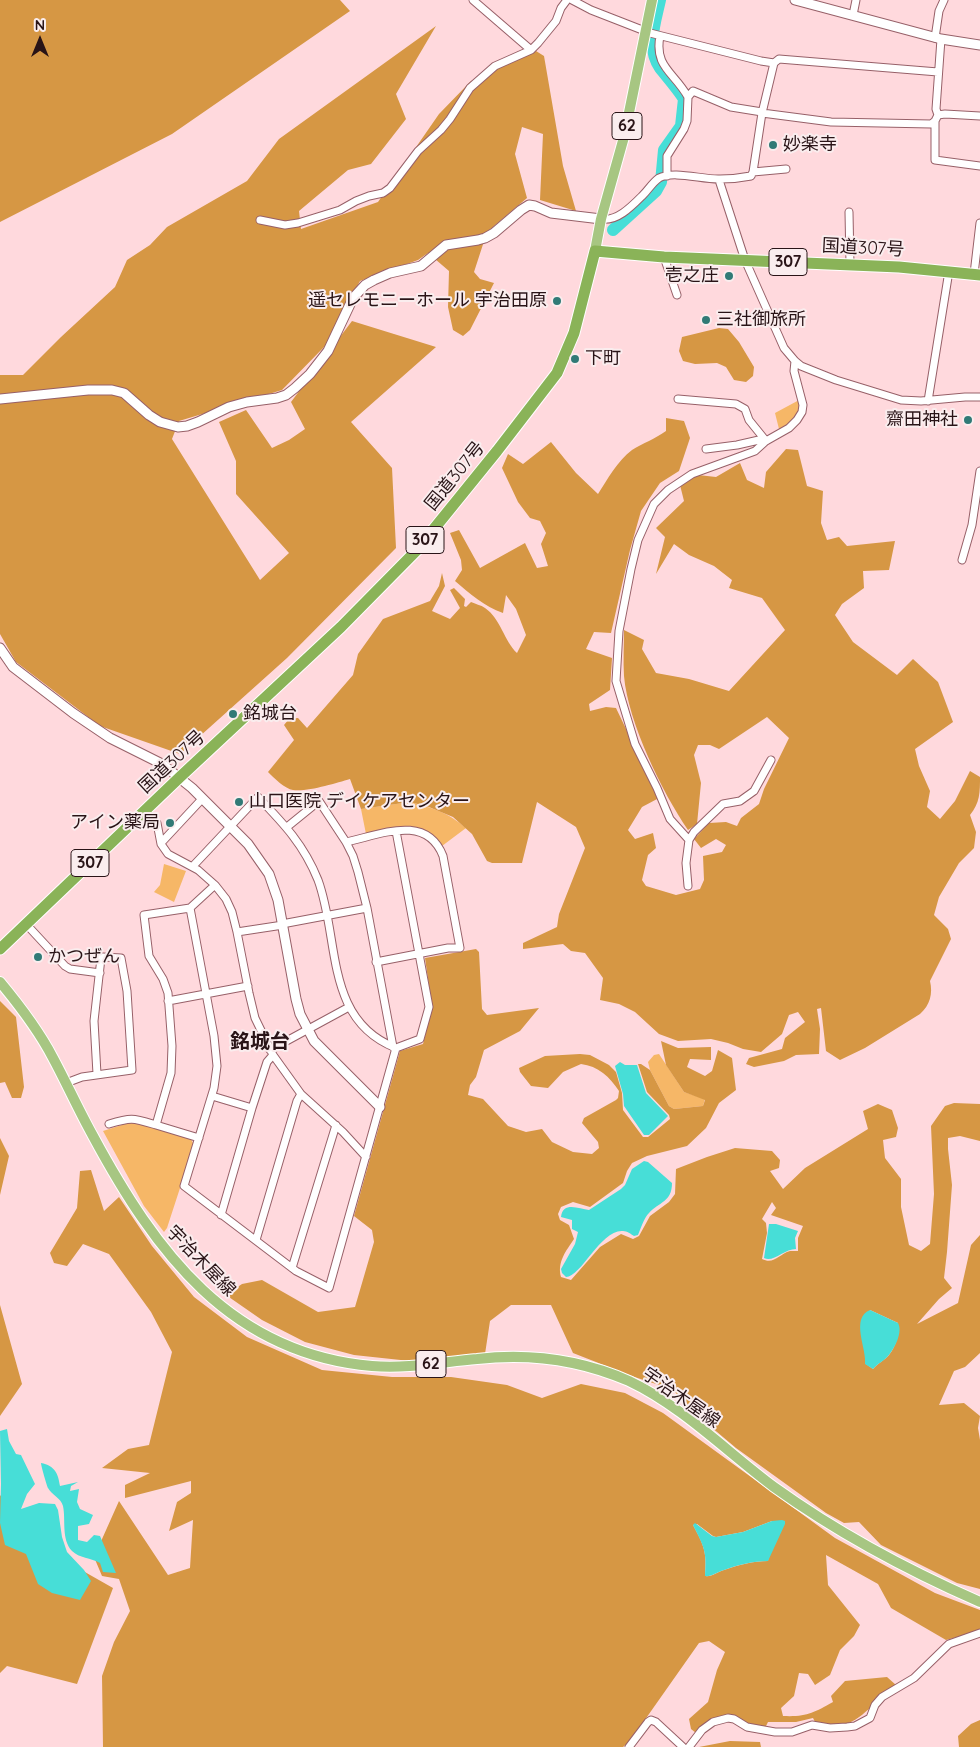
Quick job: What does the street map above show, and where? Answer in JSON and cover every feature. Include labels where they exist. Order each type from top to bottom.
[{"type":"highway","name":"国道307号","points":[[0,949],[341,627],[416,551],[498,451],[557,373],[574,333],[595,251],[850,264],[949,271],[977,275]]},
{"type":"main road","name":"62","points":[[595,251],[601,219],[654,34],[652,0]]},
{"type":"main road","name":"宇治木屋線","points":[[0,982],[33,1026],[52,1056],[109,1166],[157,1240],[209,1297],[239,1320],[291,1346],[325,1358],[349,1363],[372,1366],[406,1366],[495,1357],[533,1357],[568,1362],[616,1376],[644,1389],[668,1404],[776,1488],[842,1532],[898,1563],[980,1602]]},
{"type":"street","points":[[260,220],[286,225],[340,210],[369,196],[383,193],[390,188],[418,151],[445,124],[470,88],[495,66],[531,50],[556,21],[561,8],[567,0]]},
{"type":"street","points":[[572,0],[590,10],[654,34],[774,63],[779,60],[938,72]]},
{"type":"street","points":[[795,0],[938,38],[980,45]]},
{"type":"street","points":[[853,16],[856,0]]},
{"type":"street","points":[[944,0],[939,11],[935,160],[980,166]]},
{"type":"street","points":[[476,1],[531,50]]},
{"type":"street","points":[[654,34],[660,58],[688,97]]},
{"type":"street","points":[[0,399],[88,390],[112,390],[124,393],[160,422],[178,427],[198,422],[229,407],[247,402],[277,398],[290,391],[310,374],[324,357],[335,338],[348,307],[366,285],[390,273],[421,266],[446,245],[485,238],[529,205],[551,213],[607,220],[615,218],[643,195],[658,179],[666,176],[688,176],[719,180],[751,176],[762,112],[774,63]]},
{"type":"street","points":[[666,176],[668,152],[684,129],[687,121],[688,97],[693,91],[731,107],[831,122],[931,124],[936,118],[945,114],[980,116]]},
{"type":"street","points":[[753,172],[786,170]]},
{"type":"street","points":[[719,180],[745,260],[784,348],[801,366],[880,395],[901,400],[928,401],[965,396],[980,397]]},
{"type":"street","points":[[850,212],[850,264]]},
{"type":"street","points":[[977,275],[980,223]]},
{"type":"street","points":[[664,256],[677,294]]},
{"type":"street","points":[[928,401],[949,271]]},
{"type":"street","points":[[689,840],[670,819],[635,744],[616,681],[619,631],[630,569],[638,540],[654,504],[661,497],[692,474],[755,451],[766,441],[788,428],[797,420],[803,406],[794,371],[795,361]]},
{"type":"street","points":[[678,399],[736,404],[745,409],[749,420],[766,441]]},
{"type":"street","points":[[706,449],[759,440],[766,441]]},
{"type":"street","points":[[962,560],[972,525],[980,471]]},
{"type":"street","points":[[0,648],[13,667],[73,713],[110,738],[162,764],[180,778],[231,826],[256,854],[269,874],[278,900],[296,999],[307,1030],[321,1050],[380,1107]]},
{"type":"street","points":[[688,886],[686,863],[689,840],[694,832],[723,804],[740,801],[754,792],[771,760]]},
{"type":"street","points":[[193,866],[258,797],[299,842],[312,867],[318,881],[327,916],[337,973],[349,1007],[367,1030],[394,1048]]},
{"type":"street","points":[[161,842],[202,799]]},
{"type":"street","points":[[190,908],[217,1052],[217,1072],[212,1096],[184,1186],[292,1268],[329,1288],[380,1107],[394,1048],[356,864],[346,842],[319,801],[287,827]]},
{"type":"street","points":[[144,811],[157,823],[161,842],[168,854],[193,866],[215,885],[232,912],[255,1018],[272,1053],[301,1094],[336,1125],[366,1157]]},
{"type":"street","points":[[346,842],[396,831],[418,831],[426,834],[437,844],[443,856],[460,948],[376,962]]},
{"type":"street","points":[[394,1048],[420,1039],[429,1007],[396,831]]},
{"type":"street","points":[[156,1125],[171,1073],[172,1046],[168,993],[163,979],[148,956],[144,915],[190,908],[215,885]]},
{"type":"street","points":[[237,932],[366,908]]},
{"type":"street","points":[[26,924],[65,966],[70,969],[100,973]]},
{"type":"street","points":[[66,1083],[82,1076],[132,1070],[127,991],[121,958],[101,958],[94,1021],[97,1074]]},
{"type":"street","points":[[168,1001],[248,986]]},
{"type":"street","points":[[221,1214],[252,1108],[267,1062],[272,1053],[307,1030],[349,1007]]},
{"type":"street","points":[[256,1240],[279,1169],[297,1101],[301,1094]]},
{"type":"street","points":[[212,1096],[252,1108]]},
{"type":"street","points":[[109,1124],[135,1118],[199,1138]]},
{"type":"street","points":[[292,1268],[336,1125]]},
{"type":"street","points":[[689,1747],[702,1730],[713,1722],[728,1718],[734,1719],[747,1728],[775,1732],[792,1732],[812,1725],[830,1728],[855,1726],[870,1718],[882,1697],[914,1678],[949,1644],[980,1633]]},
{"type":"street","points":[[629,1747],[648,1722],[652,1720],[683,1747]]},
{"type":"shaded area","points":[[0,0],[340,0],[350,11],[172,134],[0,222]]},
{"type":"shaded area","points":[[436,26],[396,94],[406,119],[371,164],[348,170],[299,211],[301,229],[378,202],[439,114],[471,81],[536,51],[544,56],[563,166],[576,211],[540,200],[543,134],[522,127],[515,154],[527,198],[487,232],[474,272],[480,279],[494,283],[470,330],[463,336],[453,330],[448,307],[449,271],[428,253],[418,260],[360,281],[326,345],[282,390],[179,421],[172,439],[260,580],[289,553],[236,494],[236,461],[219,422],[246,410],[272,448],[289,440],[305,429],[291,402],[352,321],[436,347],[351,422],[392,468],[396,548],[287,658],[180,754],[100,726],[16,662],[0,634],[0,375],[23,375],[115,287],[127,260],[150,245],[167,227],[247,181],[279,139]]},
{"type":"shaded area","points":[[719,328],[728,329],[739,342],[754,367],[753,376],[746,382],[734,380],[726,367],[717,363],[695,364],[683,361],[679,351],[682,337]]},
{"type":"shaded area","points":[[801,399],[802,412],[780,433],[775,413]]},
{"type":"shaded area","points":[[666,418],[684,421],[690,438],[679,471],[660,483],[641,511],[611,633],[594,632],[586,649],[612,658],[610,690],[589,704],[590,711],[606,707],[616,708],[659,798],[642,807],[628,830],[635,839],[653,833],[656,848],[648,855],[642,880],[646,886],[676,895],[700,889],[704,880],[703,856],[722,852],[726,845],[716,839],[701,848],[694,839],[709,823],[726,822],[737,826],[741,818],[759,804],[764,789],[789,738],[767,717],[719,749],[710,745],[698,745],[694,755],[701,783],[697,824],[688,830],[657,777],[639,735],[632,714],[624,676],[624,630],[644,640],[642,649],[656,673],[689,679],[729,691],[785,630],[762,598],[729,588],[732,580],[714,566],[689,555],[674,544],[656,574],[665,537],[656,528],[684,501],[680,485],[698,475],[716,477],[740,463],[747,480],[764,488],[766,472],[786,449],[798,450],[807,486],[823,491],[821,523],[827,540],[839,537],[847,546],[895,541],[889,570],[863,571],[864,588],[842,604],[835,615],[853,642],[897,675],[913,659],[938,682],[953,722],[915,749],[919,766],[930,791],[927,807],[940,819],[955,801],[970,771],[980,777],[978,802],[970,815],[976,832],[974,848],[959,863],[939,897],[934,915],[948,929],[951,939],[930,981],[931,995],[928,1003],[920,1014],[865,1048],[840,1060],[826,1051],[821,1008],[817,1009],[820,1029],[819,1054],[796,1055],[784,1061],[754,1067],[746,1064],[749,1058],[782,1049],[785,1038],[805,1022],[798,1012],[789,1015],[782,1034],[761,1052],[743,1049],[711,1039],[678,1041],[659,1034],[635,1012],[619,1004],[600,1000],[603,978],[585,953],[571,951],[563,944],[523,949],[523,943],[557,927],[559,914],[585,848],[576,827],[537,802],[522,863],[492,863],[487,861],[472,834],[453,817],[429,807],[410,802],[361,809],[350,779],[330,785],[293,790],[276,780],[268,772],[294,740],[284,725],[289,719],[298,718],[307,728],[353,675],[358,654],[383,619],[430,601],[439,586],[442,573],[445,586],[432,611],[450,619],[460,608],[450,590],[454,588],[465,599],[464,606],[466,607],[471,602],[483,607],[495,618],[517,653],[526,635],[516,609],[506,595],[503,613],[496,610],[455,581],[462,570],[461,560],[450,533],[459,530],[480,568],[525,543],[537,568],[548,566],[541,544],[546,533],[540,521],[530,518],[518,502],[502,468],[508,454],[523,464],[551,442],[576,473],[598,494],[613,470],[627,454],[666,431]]},
{"type":"shaded area","points":[[410,802],[440,811],[466,828],[442,846],[435,837],[417,829],[397,828],[366,834],[361,809]]},
{"type":"shaded area","points":[[164,864],[186,871],[174,902],[154,892],[160,885]]},
{"type":"shaded area","points":[[476,949],[479,952],[482,1009],[487,1015],[539,1008],[520,1031],[484,1050],[476,1077],[470,1085],[468,1095],[483,1099],[508,1126],[526,1132],[542,1129],[552,1142],[573,1152],[592,1154],[599,1148],[598,1142],[582,1123],[584,1118],[616,1100],[619,1091],[603,1073],[587,1065],[581,1064],[563,1072],[548,1088],[531,1086],[519,1068],[545,1056],[580,1054],[590,1055],[609,1065],[616,1072],[622,1093],[623,1110],[643,1137],[648,1137],[670,1119],[669,1115],[647,1092],[638,1064],[650,1070],[669,1106],[674,1109],[703,1106],[705,1100],[684,1092],[666,1065],[661,1041],[678,1048],[711,1047],[711,1060],[690,1059],[687,1067],[705,1076],[712,1071],[718,1050],[732,1058],[736,1090],[719,1103],[706,1128],[687,1146],[647,1156],[632,1163],[623,1183],[590,1207],[573,1202],[561,1207],[558,1214],[560,1220],[569,1225],[574,1239],[563,1257],[560,1272],[561,1277],[571,1280],[600,1247],[621,1234],[633,1239],[639,1236],[650,1216],[669,1202],[675,1194],[676,1169],[735,1148],[772,1151],[780,1160],[779,1168],[770,1171],[783,1189],[805,1168],[868,1129],[863,1111],[878,1104],[892,1110],[898,1128],[896,1137],[883,1140],[885,1158],[901,1179],[901,1207],[909,1245],[921,1251],[930,1244],[934,1194],[931,1126],[945,1106],[954,1103],[980,1104],[980,1141],[960,1136],[948,1138],[952,1185],[944,1278],[952,1288],[939,1299],[917,1324],[958,1303],[971,1245],[980,1235],[980,1353],[965,1367],[954,1371],[939,1405],[964,1403],[980,1416],[978,1428],[980,1440],[980,1589],[957,1583],[881,1545],[859,1522],[844,1523],[826,1513],[736,1448],[685,1405],[672,1388],[635,1377],[573,1353],[551,1305],[511,1305],[490,1321],[485,1354],[410,1361],[354,1355],[305,1342],[262,1320],[226,1295],[242,1284],[262,1280],[318,1312],[355,1307],[374,1242],[372,1230],[354,1216],[400,1051],[423,1044],[432,1007],[425,958]],"holes":[[[772,1202],[776,1208],[771,1215],[803,1226],[798,1238],[798,1251],[786,1252],[773,1260],[766,1261],[762,1259],[767,1233],[766,1223],[762,1219]],[[870,1310],[898,1323],[897,1336],[892,1351],[873,1369],[866,1364]]]},
{"type":"shaded area","points":[[0,1001],[16,1017],[24,1087],[21,1098],[12,1098],[5,1082],[0,1083]]},
{"type":"shaded area","points":[[659,1054],[684,1092],[705,1099],[703,1106],[674,1109],[669,1106],[650,1070],[648,1062],[654,1055]]},
{"type":"shaded area","points":[[131,1122],[191,1139],[194,1145],[167,1228],[164,1232],[144,1206],[103,1131]]},
{"type":"shaded area","points":[[0,1138],[9,1156],[0,1195]]},
{"type":"shaded area","points":[[91,1170],[104,1211],[119,1197],[152,1246],[194,1297],[247,1337],[322,1370],[392,1377],[451,1377],[507,1385],[542,1398],[581,1384],[625,1393],[663,1413],[835,1538],[935,1593],[980,1610],[980,1631],[946,1640],[891,1608],[878,1584],[826,1555],[828,1585],[860,1625],[854,1636],[840,1650],[830,1675],[815,1685],[808,1674],[799,1673],[794,1696],[781,1708],[783,1716],[809,1714],[833,1702],[831,1696],[845,1681],[887,1677],[896,1685],[862,1715],[848,1724],[830,1726],[815,1722],[813,1718],[796,1722],[768,1722],[765,1728],[754,1727],[727,1716],[696,1733],[691,1729],[689,1719],[708,1702],[717,1670],[725,1652],[709,1641],[699,1643],[630,1741],[623,1747],[103,1747],[102,1676],[114,1642],[130,1611],[119,1579],[102,1576],[94,1557],[119,1501],[168,1575],[190,1568],[193,1520],[169,1531],[177,1502],[191,1493],[191,1481],[125,1498],[125,1485],[150,1473],[102,1468],[128,1449],[149,1445],[172,1352],[151,1312],[109,1254],[83,1244],[67,1266],[54,1263],[50,1253],[77,1208],[80,1171]],"holes":[[[772,1521],[768,1561],[729,1568],[705,1576],[706,1560],[704,1549],[693,1525],[697,1524],[716,1537],[743,1532]]]},
{"type":"shaded area","points":[[0,1305],[22,1384],[0,1416]]},
{"type":"shaded area","points":[[0,1495],[39,1546],[113,1588],[77,1684],[7,1666],[0,1673]]},
{"type":"shaded area","points":[[980,1720],[980,1747],[959,1747],[958,1736],[971,1724]]},
{"type":"shaded area","points":[[730,1741],[760,1742],[761,1747],[699,1747]]},
{"type":"water","points":[[620,1062],[625,1065],[637,1065],[646,1093],[668,1116],[649,1135],[644,1135],[624,1106],[623,1094],[615,1066]]},
{"type":"water","points":[[644,1161],[648,1162],[672,1183],[670,1194],[647,1215],[638,1235],[634,1236],[624,1231],[615,1232],[599,1245],[578,1270],[566,1277],[561,1269],[575,1244],[578,1232],[572,1229],[572,1220],[561,1217],[562,1212],[568,1207],[589,1210],[621,1189],[625,1185],[632,1169]]},
{"type":"water","points":[[769,1224],[776,1224],[798,1231],[795,1238],[796,1249],[771,1259],[764,1258]]},
{"type":"water","points":[[870,1310],[898,1323],[900,1331],[898,1340],[891,1353],[873,1369],[865,1364],[860,1327],[864,1314]]},
{"type":"water","points":[[7,1429],[9,1441],[16,1454],[21,1455],[35,1484],[27,1494],[21,1509],[39,1503],[55,1504],[67,1552],[84,1570],[91,1581],[80,1600],[52,1593],[38,1584],[26,1554],[5,1545],[0,1523],[0,1431]]},
{"type":"water","points":[[41,1463],[53,1468],[60,1486],[78,1482],[71,1486],[70,1491],[79,1489],[77,1502],[80,1509],[93,1515],[89,1524],[78,1526],[78,1540],[87,1542],[94,1535],[100,1536],[116,1573],[103,1572],[100,1563],[72,1551],[66,1541],[63,1506],[48,1488]]},
{"type":"water","points":[[772,1521],[785,1521],[785,1524],[768,1561],[745,1564],[705,1576],[705,1555],[693,1525],[695,1523],[716,1537],[743,1532]]},
{"type":"waterway","points":[[613,230],[656,191],[661,182],[664,150],[681,126],[684,99],[660,68],[653,52],[654,26],[660,0]]},
{"type":"place","name":"妙楽寺","points":[[773,145]]},
{"type":"place","name":"壱之庄","points":[[729,276]]},
{"type":"place","name":"遥セレモニーホール 宇治田原","points":[[557,301]]},
{"type":"place","name":"三社御旅所","points":[[706,320]]},
{"type":"place","name":"下町","points":[[575,359]]},
{"type":"place","name":"齋田神社","points":[[968,420]]},
{"type":"place","name":"銘城台","points":[[233,714]]},
{"type":"place","name":"山口医院 デイケアセンター","points":[[239,802]]},
{"type":"place","name":"アイン薬局","points":[[170,823]]},
{"type":"place","name":"かつぜん","points":[[38,957]]},
{"type":"district","name":"銘城台","points":[[260,1042]]}]
